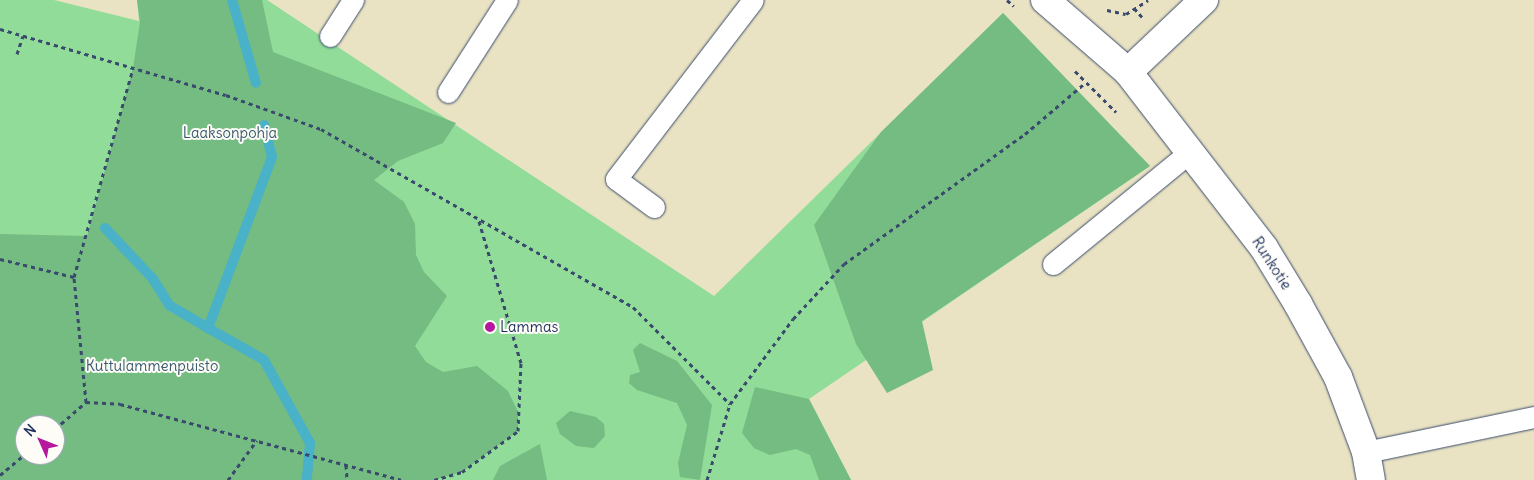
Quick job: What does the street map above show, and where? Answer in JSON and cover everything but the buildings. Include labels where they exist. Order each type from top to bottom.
[{"type":"street","name":"Runkotie","points":[[1046,0],[1128,72],[1264,248],[1298,304],[1338,377],[1366,452],[1371,480]]},
{"type":"street","points":[[1128,72],[1204,0]]},
{"type":"lane","points":[[330,36],[353,0]]},
{"type":"lane","points":[[448,92],[507,0]]},
{"type":"lane","points":[[654,207],[616,179],[753,0]]},
{"type":"lane","points":[[1053,264],[1190,152]]},
{"type":"lane","points":[[1366,452],[1534,417]]},
{"type":"path","points":[[1102,10],[1126,14],[1148,0]]},
{"type":"path","points":[[0,29],[132,68],[321,129],[633,307],[730,404]]},
{"type":"path","points":[[17,54],[23,36]]},
{"type":"path","points":[[86,402],[74,277],[132,68]]},
{"type":"path","points":[[707,480],[730,404],[793,319],[844,264],[1026,134],[1085,83]]},
{"type":"path","points":[[434,480],[462,472],[518,431],[521,363],[477,217]]},
{"type":"path","points":[[0,259],[74,277]]},
{"type":"path","points":[[65,420],[86,402],[120,404],[401,480]]},
{"type":"path","points":[[228,480],[256,440]]},
{"type":"path","points":[[0,475],[15,462]]},
{"type":"path","points":[[346,465],[347,480]]},
{"type":"green space","name":"Laaksonpohja","points":[[0,0],[54,0],[139,21],[137,0],[267,0],[714,296],[1003,13],[1150,166],[809,399],[851,480],[0,480]]},
{"type":"green space","name":"Kuttulammenpuisto","points":[[137,0],[262,0],[273,52],[456,123],[443,143],[398,161],[374,180],[404,202],[415,224],[416,255],[424,272],[447,296],[415,346],[426,362],[443,372],[477,366],[508,391],[518,412],[518,431],[462,472],[434,480],[0,480],[0,234],[87,236],[133,68],[140,22]]},
{"type":"green space","points":[[1003,13],[1150,166],[922,321],[933,370],[887,393],[856,344],[814,225],[881,132]]},
{"type":"green space","points":[[640,343],[677,361],[712,405],[700,480],[680,477],[678,463],[687,425],[677,403],[637,390],[629,383],[630,375],[640,372],[633,350]]},
{"type":"green space","points":[[755,387],[809,399],[851,480],[819,480],[810,455],[796,449],[770,455],[754,448],[742,433]]},
{"type":"green space","points":[[570,411],[596,417],[604,424],[605,436],[594,448],[576,446],[560,434],[556,423]]},
{"type":"green space","points":[[540,444],[547,480],[493,480],[500,466]]},
{"type":"waterway","points":[[232,0],[256,83]]},
{"type":"waterway","points":[[264,125],[272,157],[208,328],[264,360],[310,443],[307,480]]},
{"type":"waterway","points":[[105,228],[153,279],[169,305],[208,328]]},
{"type":"place","name":"Lammas","points":[[490,327]]}]
